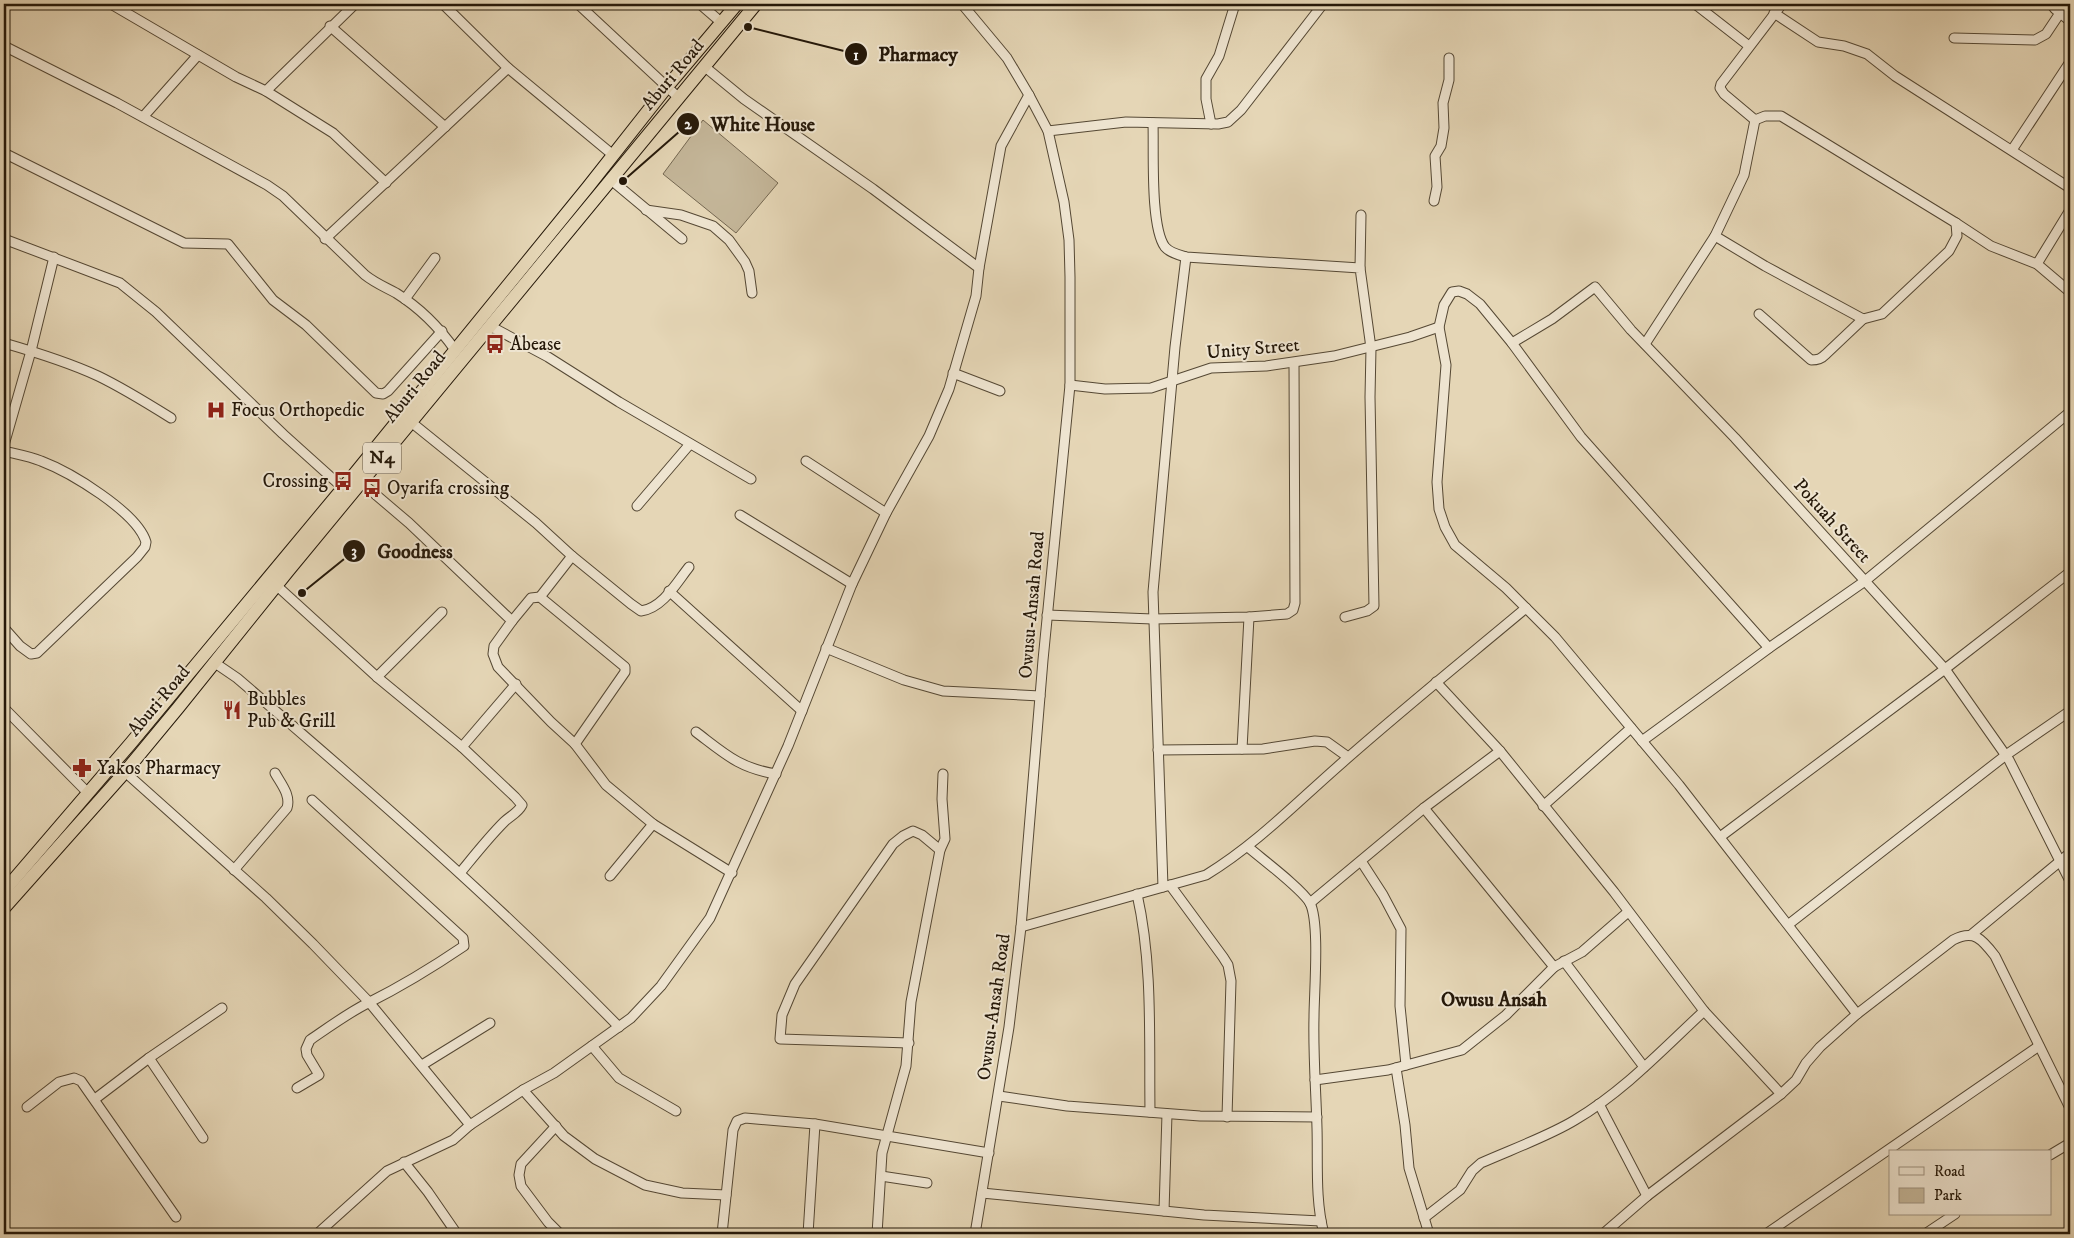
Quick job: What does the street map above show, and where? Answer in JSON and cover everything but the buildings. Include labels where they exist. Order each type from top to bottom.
[{"type":"highway","name":"Aburi Road","points":[[4,891],[343,488],[666,88],[738,4]]},
{"type":"highway","name":"Aburi Road","points":[[4,908],[125,772],[226,650],[276,585],[756,4]]},
{"type":"highway","points":[[215,641],[226,650]]},
{"type":"street","points":[[111,4],[236,77],[266,91],[333,134],[386,183]]},
{"type":"street","points":[[266,91],[330,26],[355,4]]},
{"type":"street","points":[[443,4],[508,68],[612,155]]},
{"type":"street","points":[[578,4],[678,98]]},
{"type":"street","points":[[700,4],[722,22]]},
{"type":"street","name":"Owusu-Ansah Road","points":[[962,4],[1007,58],[1048,132],[1059,175],[1069,240],[1070,385],[1040,696],[1021,927],[999,1096],[975,1234]]},
{"type":"street","points":[[1211,124],[1206,99],[1206,79],[1219,56],[1235,4]]},
{"type":"street","points":[[1048,132],[1116,123],[1211,124],[1228,122],[1234,117],[1323,4]]},
{"type":"street","points":[[1695,4],[1750,46]]},
{"type":"street","points":[[1755,120],[1724,94],[1720,88],[1721,84],[1782,4]]},
{"type":"street","points":[[2051,4],[2070,21]]},
{"type":"street","points":[[1774,13],[1818,42],[1844,46],[1866,54],[1895,76],[2070,188]]},
{"type":"street","points":[[1954,38],[2035,40],[2046,34],[2060,13]]},
{"type":"street","points":[[330,26],[445,127]]},
{"type":"street","points":[[4,46],[143,117],[267,185],[283,196],[326,239],[377,285],[405,299],[427,316],[455,350]]},
{"type":"street","points":[[143,117],[198,55]]},
{"type":"street","points":[[1434,201],[1436,187],[1435,156],[1441,146],[1444,128],[1443,103],[1449,80],[1449,58]]},
{"type":"street","points":[[2012,150],[2070,62]]},
{"type":"street","points":[[705,67],[744,99],[873,189],[979,268]]},
{"type":"street","points":[[326,239],[508,68]]},
{"type":"street","points":[[317,1234],[387,1172],[404,1162],[453,1140],[470,1125],[554,1072],[632,1018],[678,964],[710,918],[776,774],[852,584],[886,513],[929,436],[953,373],[976,296],[979,268],[1001,146],[1029,95]]},
{"type":"street","points":[[1755,120],[1765,116],[1781,116],[1956,223],[1990,246],[2037,264],[2070,292]]},
{"type":"street","points":[[1645,344],[1715,236],[1744,175],[1755,120]]},
{"type":"street","points":[[1153,123],[1156,212],[1161,239],[1169,251],[1186,257],[1360,268]]},
{"type":"street","points":[[4,153],[184,243],[228,244],[273,300],[306,325],[376,393],[383,394],[388,391],[442,332]]},
{"type":"street","points":[[610,179],[682,239]]},
{"type":"street","points":[[646,210],[681,215],[713,226],[729,240],[746,262],[752,293]]},
{"type":"street","points":[[2037,264],[2070,210]]},
{"type":"street","points":[[1345,616],[1367,611],[1374,606],[1370,397],[1371,348],[1360,268],[1361,215]]},
{"type":"street","points":[[1759,314],[1811,360],[1816,360],[1826,354],[1863,319],[1882,314],[1949,250],[1957,236],[1956,223]]},
{"type":"street","points":[[1715,236],[1765,266],[1863,319]]},
{"type":"street","points":[[4,239],[120,283],[156,312],[283,434],[343,488]]},
{"type":"street","points":[[4,445],[31,350],[54,257]]},
{"type":"street","points":[[1186,257],[1153,586],[1158,750],[1166,886],[1223,957],[1230,972],[1227,1117]]},
{"type":"street","points":[[405,299],[436,258]]},
{"type":"street","name":"Pokuah Street","points":[[1512,343],[1552,319],[1595,287],[1645,344],[1735,438],[1945,669],[2006,755],[2070,881]]},
{"type":"street","points":[[1769,648],[1581,437],[1512,343],[1480,304],[1459,291],[1452,292],[1446,299],[1439,327],[1445,350],[1446,365],[1437,482],[1439,509],[1445,527],[1456,544],[1555,637],[1632,728],[1789,924],[1857,1014]]},
{"type":"street","points":[[490,326],[548,357],[619,402],[751,478]]},
{"type":"street","name":"Unity Street","points":[[1070,385],[1105,389],[1151,388],[1211,368],[1294,363],[1371,348],[1439,327]]},
{"type":"street","points":[[4,343],[31,350],[95,375],[171,418]]},
{"type":"street","points":[[1048,615],[1153,619],[1249,617],[1287,614],[1295,607],[1294,363]]},
{"type":"street","points":[[953,373],[1000,391]]},
{"type":"street","points":[[1642,741],[1769,648],[1866,581],[2070,412]]},
{"type":"street","points":[[411,422],[641,611],[654,607],[689,567]]},
{"type":"street","points":[[637,506],[690,444]]},
{"type":"street","points":[[4,451],[41,461],[79,480],[120,509],[138,527],[146,542],[145,547],[137,557],[36,653],[26,652],[4,628]]},
{"type":"street","points":[[806,461],[886,513]]},
{"type":"street","points":[[362,483],[409,523],[512,621]]},
{"type":"street","points":[[740,515],[852,584]]},
{"type":"street","points":[[572,556],[540,597],[531,598],[494,646],[493,654],[498,667],[551,722],[576,744],[598,777],[653,824],[732,873]]},
{"type":"street","points":[[1720,837],[1945,669],[2070,572]]},
{"type":"street","points":[[276,585],[377,677],[462,747],[515,796],[522,806],[506,820],[460,873]]},
{"type":"street","points":[[669,592],[802,711]]},
{"type":"street","points":[[540,597],[625,667],[625,672],[576,744]]},
{"type":"street","points":[[1021,927],[1206,875],[1248,847],[1348,757],[1526,608]]},
{"type":"street","points":[[377,677],[442,612]]},
{"type":"street","points":[[1242,750],[1249,617]]},
{"type":"street","points":[[826,648],[904,680],[943,691],[1040,696]]},
{"type":"street","points":[[215,663],[237,678],[363,786],[460,873],[566,973],[619,1027]]},
{"type":"street","points":[[1436,682],[1500,751],[1614,892],[1704,1011],[1781,1094]]},
{"type":"street","points":[[462,747],[516,684]]},
{"type":"street","points":[[4,708],[88,793]]},
{"type":"street","points":[[1789,924],[2006,755],[2070,711]]},
{"type":"street","points":[[1543,806],[1632,728]]},
{"type":"street","points":[[696,732],[735,762],[761,772],[776,774]]},
{"type":"street","points":[[1158,750],[1242,750],[1284,747],[1315,741],[1327,742],[1348,757]]},
{"type":"street","points":[[1310,904],[1424,808],[1500,751]]},
{"type":"street","points":[[125,772],[313,944],[369,1002],[470,1125]]},
{"type":"street","points":[[234,870],[287,808],[289,802],[288,795],[275,772]]},
{"type":"street","points":[[877,1234],[882,1153],[906,1066],[911,1002],[940,850],[945,839],[942,799],[943,774]]},
{"type":"street","points":[[297,1088],[319,1075],[307,1055],[306,1049],[310,1040],[369,1002],[385,996],[433,967],[464,946],[463,938],[312,800]]},
{"type":"street","points":[[1424,808],[1554,967]]},
{"type":"street","points":[[610,876],[653,824]]},
{"type":"street","points":[[909,1043],[780,1039],[782,1016],[795,984],[893,844],[912,831],[922,835],[940,850]]},
{"type":"street","points":[[1248,847],[1301,893],[1310,904],[1313,914],[1316,960],[1314,1018],[1317,1167],[1321,1220],[1324,1234]]},
{"type":"street","points":[[1971,935],[2070,852]]},
{"type":"street","points":[[1361,861],[1383,895],[1401,929],[1400,1006],[1406,1065]]},
{"type":"street","points":[[1137,894],[1145,927],[1150,1010],[1150,1112]]},
{"type":"street","points":[[1316,1080],[1396,1068],[1462,1050],[1506,1015],[1554,967],[1582,952],[1628,912]]},
{"type":"street","points":[[1603,1234],[1647,1196],[1781,1094],[1796,1080],[1806,1063],[1820,1047],[1857,1014],[1952,940],[1962,935],[1971,935],[1984,942],[1995,956],[2070,1108]]},
{"type":"street","points":[[1564,961],[1644,1067]]},
{"type":"street","points":[[95,1099],[149,1058],[222,1008]]},
{"type":"street","points":[[1424,1218],[1460,1190],[1472,1171],[1481,1163],[1574,1121],[1600,1104],[1644,1067],[1704,1011]]},
{"type":"street","points":[[422,1065],[490,1022]]},
{"type":"street","points":[[592,1046],[619,1078],[676,1111]]},
{"type":"street","points":[[1766,1234],[2039,1046]]},
{"type":"street","points":[[149,1058],[203,1138]]},
{"type":"street","points":[[1396,1068],[1405,1125],[1409,1168],[1429,1234]]},
{"type":"street","points":[[27,1107],[59,1082],[74,1078],[81,1082],[95,1099],[176,1217]]},
{"type":"street","points":[[523,1090],[564,1136],[595,1159],[645,1185],[682,1193],[726,1195]]},
{"type":"street","points":[[999,1096],[1067,1106],[1166,1114],[1227,1117],[1317,1117]]},
{"type":"street","points":[[1600,1104],[1647,1196]]},
{"type":"street","points":[[1164,1211],[1166,1114]]},
{"type":"street","points":[[722,1234],[733,1130],[737,1120],[745,1118],[815,1124],[989,1153]]},
{"type":"street","points":[[808,1234],[815,1124]]},
{"type":"street","points":[[556,1126],[521,1164],[519,1175],[521,1186],[548,1222],[560,1234]]},
{"type":"street","points":[[2052,1154],[2070,1143]]},
{"type":"street","points":[[404,1162],[428,1192],[455,1233]]},
{"type":"street","points":[[881,1176],[927,1183]]},
{"type":"street","points":[[982,1193],[1204,1215],[1321,1220]]},
{"type":"street","points":[[1925,1234],[1952,1216]]},
{"type":"green space","points":[[703,120],[778,183],[736,233],[663,174]]},
{"type":"place","name":"Pharmacy","points":[[748,27]]},
{"type":"place","name":"White House","points":[[623,181]]},
{"type":"place","name":"Abease","points":[[495,344]]},
{"type":"place","name":"Focus Orthopedic","points":[[216,410]]},
{"type":"place","name":"Crossing","points":[[343,481]]},
{"type":"place","name":"Oyarifa crossing","points":[[372,488]]},
{"type":"place","name":"Goodness","points":[[302,593]]},
{"type":"place","name":"Bubbles Pub & Grill","points":[[232,710]]},
{"type":"place","name":"Yakos Pharmacy","points":[[82,768]]},
{"type":"district","name":"Owusu Ansah","points":[[1494,1000]]}]
